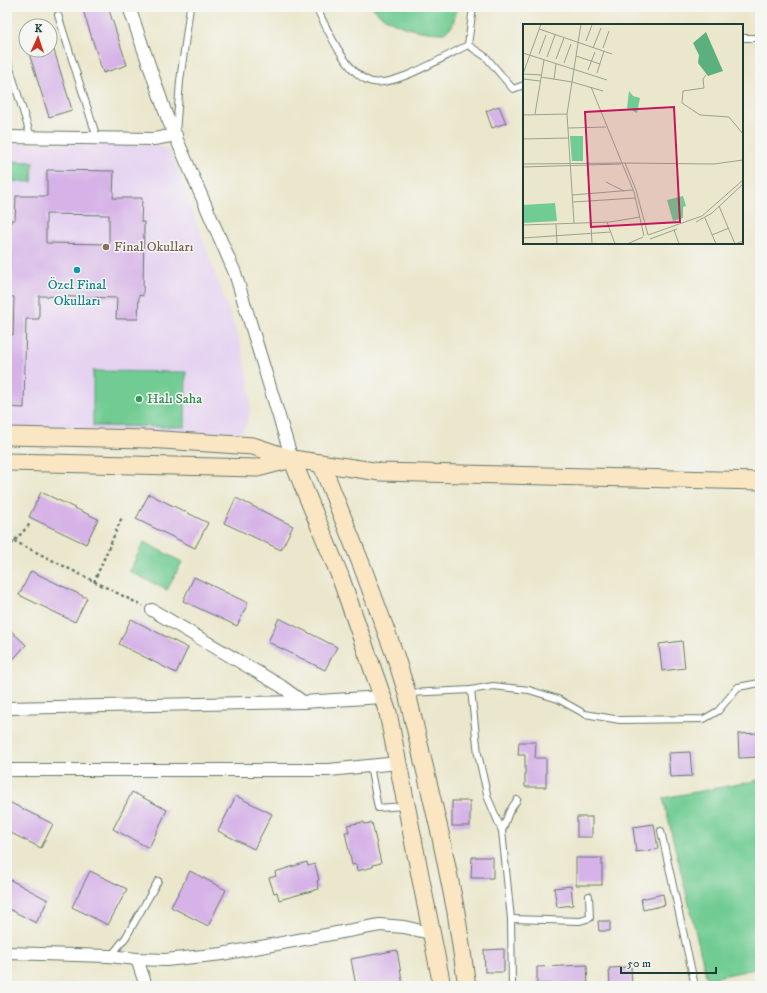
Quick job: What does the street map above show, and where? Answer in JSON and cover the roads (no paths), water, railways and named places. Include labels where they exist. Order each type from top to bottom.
[{"type":"main road","points":[[7,436],[148,439],[253,446],[292,459],[380,472],[760,481]]},
{"type":"main road","points":[[7,462],[257,468],[292,459]]},
{"type":"main road","points":[[292,459],[340,576],[388,713],[430,933],[442,986]]},
{"type":"main road","points":[[320,463],[364,573],[396,658],[407,693],[440,833],[456,912],[467,986]]},
{"type":"street","points":[[129,7],[167,117],[235,273],[292,459]]},
{"type":"street","points":[[7,137],[154,139],[176,135]]},
{"type":"street","points":[[152,610],[281,686],[303,702]]},
{"type":"street","points":[[7,708],[303,702],[382,697]]},
{"type":"street","points":[[7,770],[328,770],[398,763]]},
{"type":"street","points":[[7,953],[111,956],[137,960],[166,960],[222,954],[380,925],[404,927],[430,933]]},
{"type":"street","points":[[137,960],[146,986]]},
{"type":"lane","points":[[176,135],[180,81],[190,7]]},
{"type":"lane","points":[[316,7],[330,35],[344,57],[356,72],[369,81],[382,83],[398,80],[468,45]]},
{"type":"lane","points":[[468,45],[473,7]]},
{"type":"lane","points":[[58,15],[97,138]]},
{"type":"lane","points":[[743,38],[760,38]]},
{"type":"lane","points":[[468,45],[486,57],[513,89],[523,85]]},
{"type":"lane","points":[[7,59],[31,137]]},
{"type":"lane","points":[[407,693],[471,690],[493,686],[529,690],[558,699],[586,714],[620,720],[704,719],[718,711],[738,687],[760,683]]},
{"type":"lane","points":[[471,690],[478,754],[488,798],[502,831],[511,918],[512,986]]},
{"type":"lane","points":[[370,766],[378,808],[406,806]]},
{"type":"lane","points":[[502,831],[509,812],[517,800]]},
{"type":"lane","points":[[661,830],[695,986]]},
{"type":"lane","points":[[111,956],[126,937],[158,881]]},
{"type":"lane","points":[[511,918],[580,921],[590,918],[589,896]]},
{"type":"place","name":"Final Okulları","points":[[106,247]]},
{"type":"place","name":"Özel Final Okulları","points":[[77,270]]},
{"type":"place","name":"Halı Saha","points":[[139,399]]}]
